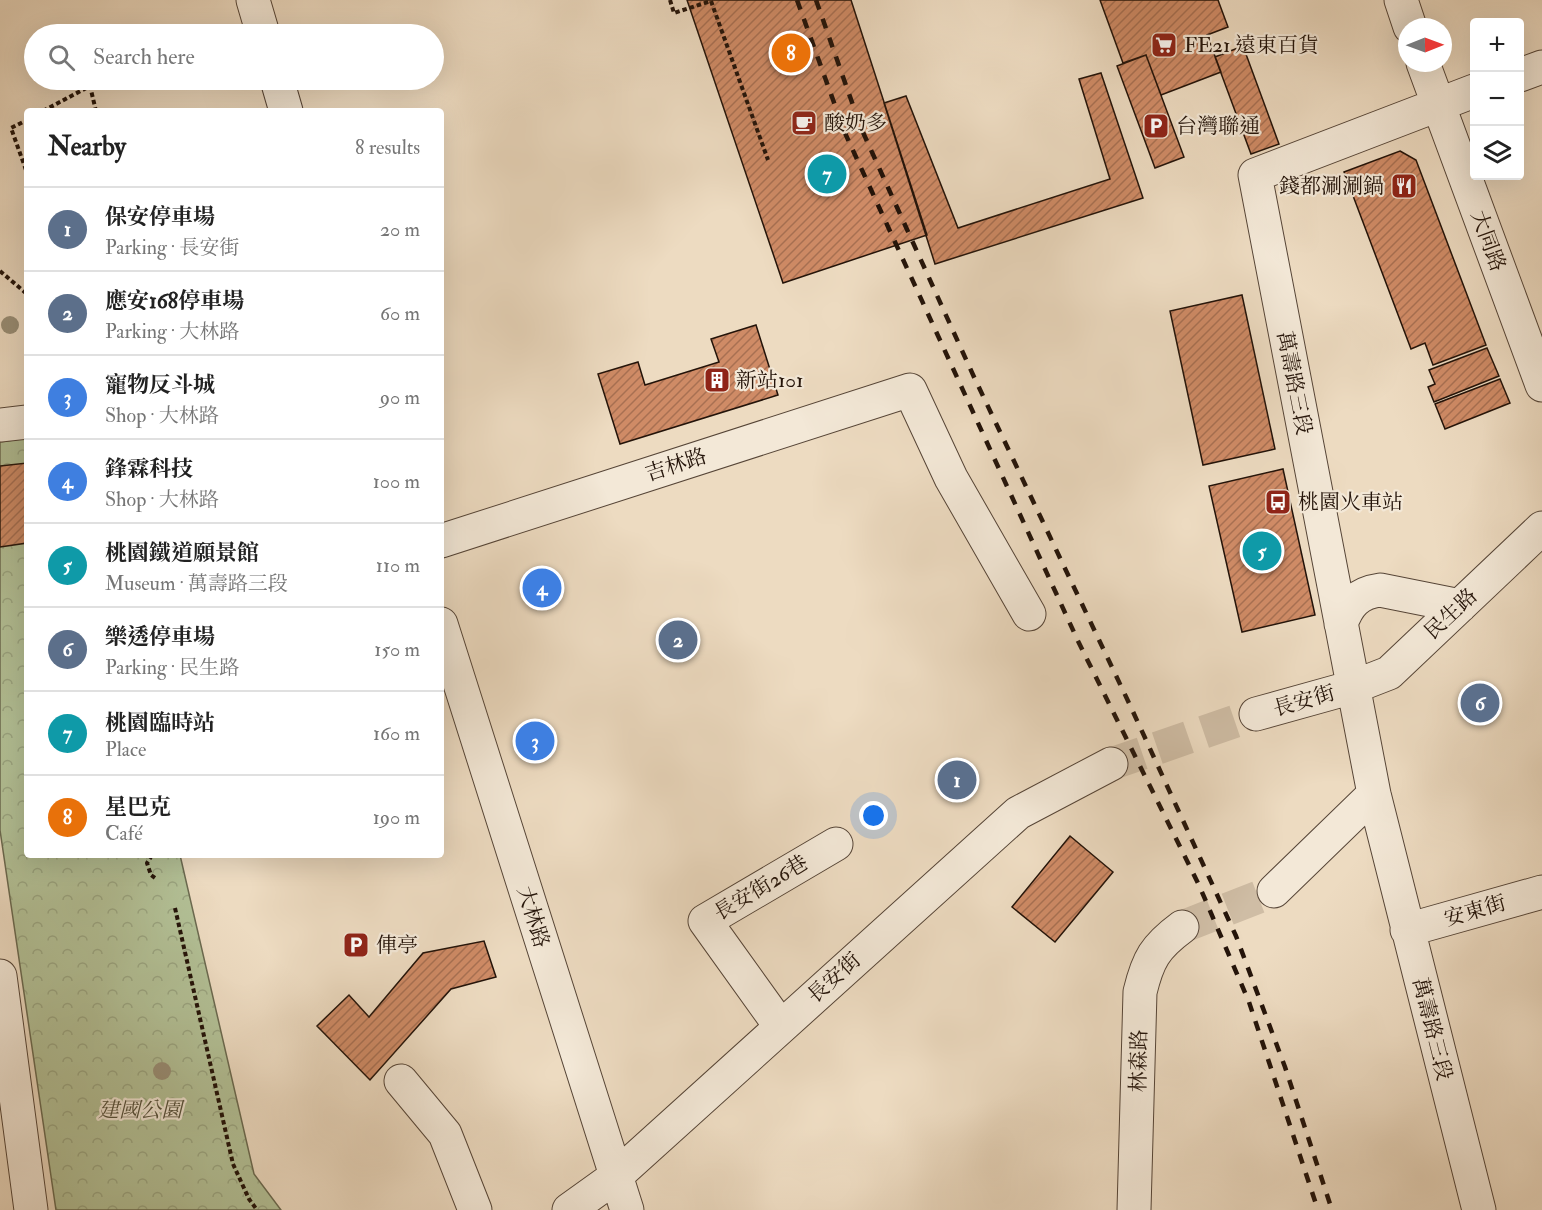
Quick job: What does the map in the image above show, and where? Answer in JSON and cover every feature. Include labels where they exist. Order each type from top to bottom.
[{"type":"street","points":[[252,0],[260,24]]},
{"type":"street","points":[[1401,0],[1407,18]]},
{"type":"street","points":[[1524,74],[1542,67]]},
{"type":"street","name":"大同路","points":[[1426,72],[1542,385]]},
{"type":"street","points":[[280,90],[285,108]]},
{"type":"street","points":[[1438,105],[1470,93]]},
{"type":"street","name":"萬壽路三段","points":[[1438,105],[1255,175],[1373,789],[1479,1210]]},
{"type":"street","name":"吉林路","points":[[444,540],[910,390],[951,478],[1029,614]]},
{"type":"street","points":[[0,425],[24,422]]},
{"type":"street","name":"民生路","points":[[1353,687],[1389,673],[1542,528]]},
{"type":"street","points":[[1389,673],[1342,631],[1351,603],[1369,591],[1380,590],[1460,606]]},
{"type":"street","name":"大林路","points":[[444,634],[627,1210]]},
{"type":"street","name":"長安街","points":[[1256,714],[1353,687]]},
{"type":"street","name":"長安街","points":[[569,1210],[615,1177],[1018,813],[1111,764]]},
{"type":"street","points":[[1274,891],[1373,789]]},
{"type":"street","name":"長安街26巷","points":[[781,1027],[705,921],[836,844]]},
{"type":"street","name":"安東街","points":[[1407,930],[1542,892]]},
{"type":"street","name":"林森路","points":[[1134,1210],[1140,992],[1147,964],[1162,941],[1182,927]]},
{"type":"street","points":[[0,976],[3,1020],[31,1210]]},
{"type":"street","points":[[401,1081],[445,1134],[475,1210]]},
{"type":"path","points":[[670,0],[674,13],[711,1],[768,160]]},
{"type":"path","points":[[49,108],[82,90]]},
{"type":"path","points":[[91,90],[95,108]]},
{"type":"path","points":[[24,122],[11,128],[24,164]]},
{"type":"path","points":[[0,271],[24,291]]},
{"type":"path","points":[[150,858],[147,863],[151,875],[155,878]]},
{"type":"path","points":[[175,908],[233,1164],[249,1199],[257,1210]]},
{"type":"green space","name":"建國公園","points":[[24,438],[24,858],[181,858],[254,1174],[281,1210],[56,1210],[0,830],[0,442]]},
{"type":"building","points":[[687,0],[851,0],[927,235],[783,283]]},
{"type":"building","name":"FE21 遠東百貨","points":[[1100,0],[1218,0],[1228,27],[1207,35],[1221,72],[1161,95],[1146,55],[1123,63]]},
{"type":"building","name":"台灣聯通","points":[[1243,46],[1279,144],[1251,154],[1215,57]]},
{"type":"building","name":"台灣聯通","points":[[1146,55],[1184,157],[1155,168],[1117,66]]},
{"type":"building","points":[[1101,73],[1143,198],[935,264],[884,103],[906,96],[958,228],[1110,179],[1079,79]]},
{"type":"building","points":[[1400,151],[1416,160],[1486,345],[1433,365],[1425,343],[1411,349],[1344,172]]},
{"type":"building","points":[[1242,295],[1275,449],[1203,465],[1170,311]]},
{"type":"building","name":"新站101","points":[[756,325],[778,395],[620,444],[598,374],[638,362],[645,385],[719,362],[711,339]]},
{"type":"building","points":[[1487,348],[1499,376],[1434,402],[1428,387],[1435,384],[1429,370]]},
{"type":"building","points":[[1500,379],[1510,403],[1445,429],[1435,404]]},
{"type":"building","points":[[24,463],[24,543],[0,547],[0,466]]},
{"type":"building","points":[[1283,469],[1315,615],[1242,632],[1209,486]]},
{"type":"building","points":[[1070,836],[1113,872],[1055,942],[1012,907]]},
{"type":"building","points":[[484,941],[496,977],[451,989],[370,1080],[317,1026],[349,995],[369,1017],[423,953]]},
{"type":"tunnel","points":[[1111,764],[1256,714]]},
{"type":"tunnel","points":[[1182,927],[1274,891]]},
{"type":"railway","points":[[797,0],[845,133],[1078,641],[1199,885],[1249,1002],[1318,1210]]},
{"type":"railway","points":[[816,0],[861,128],[974,377],[1129,703],[1236,936],[1285,1067],[1332,1210]]},
{"type":"place","name":"FE21 遠東百貨","points":[[1164,45]]},
{"type":"place","name":"星巴克","points":[[791,53]]},
{"type":"place","name":"酸奶多","points":[[804,123]]},
{"type":"place","name":"台灣聯通","points":[[1156,126]]},
{"type":"place","name":"桃園臨時站","points":[[827,174]]},
{"type":"place","name":"錢都涮涮鍋","points":[[1404,186]]},
{"type":"place","name":"新站101","points":[[717,380]]},
{"type":"place","name":"桃園火車站","points":[[1278,502]]},
{"type":"place","name":"桃園鐵道願景館","points":[[1262,551]]},
{"type":"place","name":"鋒霖科技","points":[[542,588]]},
{"type":"place","name":"應安168停車場","points":[[678,640]]},
{"type":"place","name":"樂透停車場","points":[[1480,703]]},
{"type":"place","name":"寵物反斗城","points":[[535,741]]},
{"type":"place","name":"保安停車場","points":[[957,780]]},
{"type":"place","name":"俥亭","points":[[356,945]]}]
